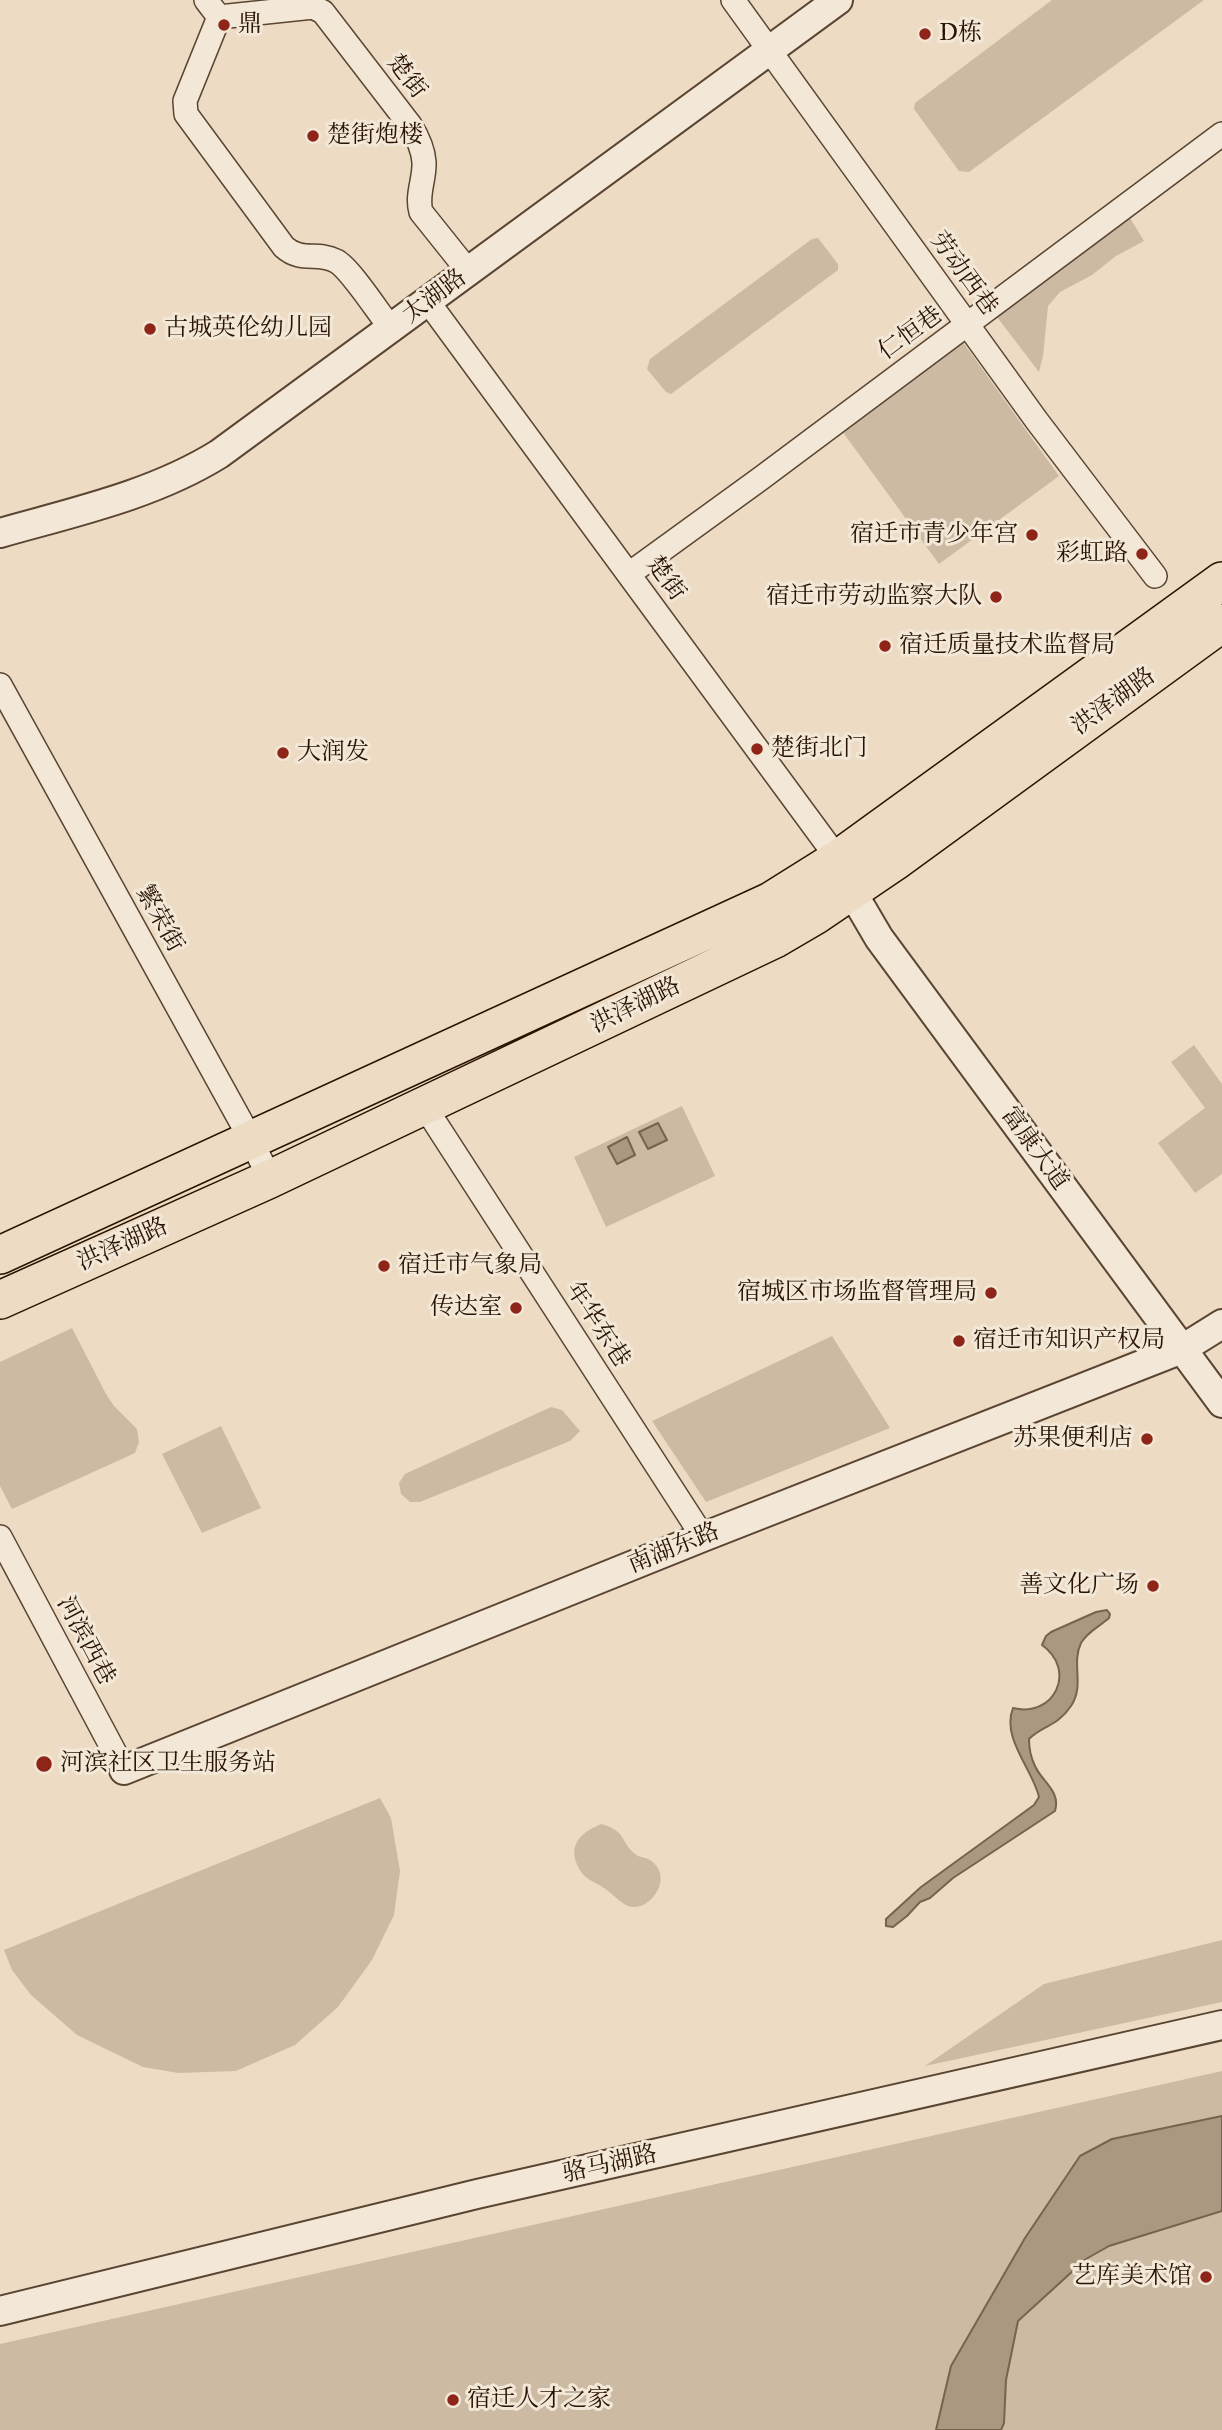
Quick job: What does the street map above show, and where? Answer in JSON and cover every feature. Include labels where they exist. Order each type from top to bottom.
[{"type":"main road","name":"洪泽湖路","points":[[0,1300],[270,1180],[775,939],[845,875],[1222,581]]},
{"type":"main road","name":"洪泽湖路","points":[[0,1255],[771,901],[845,875],[1222,623]]},
{"type":"street","name":"劳动西巷","points":[[733,0],[1154,576]]},
{"type":"street","name":"太湖路","points":[[0,533],[136,493],[204,464],[429,303],[838,0]]},
{"type":"street","name":"楚街","points":[[392,330],[338,261],[303,257],[292,254],[284,247],[186,114],[185,101],[212,9],[313,7],[323,12],[418,139],[424,163],[418,202],[421,212],[469,272]]},
{"type":"street","name":"仁恒巷","points":[[629,574],[1222,134]]},
{"type":"street","name":"楚街","points":[[429,303],[629,574],[845,875]]},
{"type":"street","name":"繁荣街","points":[[0,685],[250,1138],[270,1180]]},
{"type":"street","name":"富康大道","points":[[845,875],[878,938],[1222,1403]]},
{"type":"street","name":"年华东巷","points":[[425,1107],[703,1537]]},
{"type":"street","name":"南湖东路","points":[[124,1770],[703,1537],[1182,1349],[1222,1324]]},
{"type":"street","name":"河滨西巷","points":[[0,1537],[124,1770]]},
{"type":"street","name":"骆马湖路","points":[[0,2311],[491,2191],[1222,2025]]},
{"type":"shaded area","points":[[1052,0],[1204,0],[969,172],[959,171],[914,109],[915,103]]},
{"type":"shaded area","points":[[1130,218],[1144,241],[1060,292],[1048,306],[1039,372],[997,317]]},
{"type":"shaded area","points":[[818,238],[838,264],[838,270],[671,394],[666,392],[647,369],[650,359],[812,239]]},
{"type":"shaded area","points":[[960,338],[1059,476],[939,564],[839,427]]},
{"type":"shaded area","points":[[1194,1045],[1222,1084],[1222,1174],[1195,1193],[1158,1143],[1205,1108],[1171,1062]]},
{"type":"shaded area","points":[[682,1106],[715,1176],[606,1227],[574,1157]]},
{"type":"shaded area","points":[[658,1123],[667,1140],[648,1149],[639,1132]]},
{"type":"shaded area","points":[[627,1137],[635,1155],[617,1164],[608,1147]]},
{"type":"shaded area","points":[[72,1328],[106,1394],[137,1429],[139,1442],[135,1453],[12,1509],[0,1486],[0,1362]]},
{"type":"shaded area","points":[[832,1336],[890,1428],[706,1502],[652,1421]]},
{"type":"shaded area","points":[[551,1407],[562,1410],[580,1431],[570,1441],[420,1502],[410,1502],[401,1494],[399,1483],[405,1474]]},
{"type":"shaded area","points":[[221,1426],[261,1508],[202,1533],[162,1454]]},
{"type":"shaded area","points":[[1107,1610],[1109,1618],[1090,1632],[1078,1651],[1077,1690],[1071,1706],[1055,1722],[1029,1739],[1030,1753],[1038,1772],[1053,1792],[1055,1811],[953,1878],[930,1898],[920,1902],[893,1927],[886,1926],[886,1919],[921,1887],[1034,1805],[1039,1797],[1036,1787],[1011,1731],[1013,1708],[1028,1709],[1040,1706],[1050,1699],[1056,1690],[1058,1667],[1053,1655],[1042,1645],[1046,1636],[1096,1612]]},
{"type":"shaded area","points":[[380,1798],[391,1818],[400,1871],[394,1915],[372,1960],[338,2007],[295,2045],[236,2071],[178,2073],[143,2067],[77,2035],[31,1995],[12,1970],[4,1950]]},
{"type":"shaded area","points":[[601,1824],[619,1833],[635,1854],[656,1865],[661,1877],[660,1883],[655,1895],[645,1904],[632,1907],[622,1903],[587,1878],[577,1864],[574,1849],[576,1843],[586,1832]]},
{"type":"shaded area","points":[[1222,1940],[1222,2002],[925,2066],[1044,1984]]},
{"type":"shaded area","points":[[1222,2071],[1222,2430],[0,2430],[0,2344]]},
{"type":"shaded area","points":[[1222,2116],[1222,2211],[1109,2246],[1086,2259],[1018,2321],[1006,2380],[1004,2423],[1001,2430],[936,2430],[951,2366],[1025,2238],[1080,2156],[1112,2139]]},
{"type":"place","name":"鼎","points":[[224,25]]},
{"type":"place","name":"D栋","points":[[925,34]]},
{"type":"place","name":"楚街炮楼","points":[[313,136]]},
{"type":"place","name":"古城英伦幼儿园","points":[[150,329]]},
{"type":"place","name":"宿迁市青少年宫","points":[[1032,535]]},
{"type":"place","name":"彩虹路","points":[[1142,554]]},
{"type":"place","name":"宿迁市劳动监察大队","points":[[996,597]]},
{"type":"place","name":"宿迁质量技术监督局","points":[[885,646]]},
{"type":"place","name":"楚街北门","points":[[757,749]]},
{"type":"place","name":"大润发","points":[[283,753]]},
{"type":"place","name":"宿迁市气象局","points":[[384,1266]]},
{"type":"place","name":"宿城区市场监督管理局","points":[[991,1293]]},
{"type":"place","name":"传达室","points":[[516,1308]]},
{"type":"place","name":"宿迁市知识产权局","points":[[959,1341]]},
{"type":"place","name":"苏果便利店","points":[[1147,1439]]},
{"type":"place","name":"善文化广场","points":[[1153,1586]]},
{"type":"place","name":"河滨社区卫生服务站","points":[[44,1764]]},
{"type":"place","name":"艺库美术馆","points":[[1206,2277]]},
{"type":"place","name":"宿迁人才之家","points":[[453,2400]]}]
